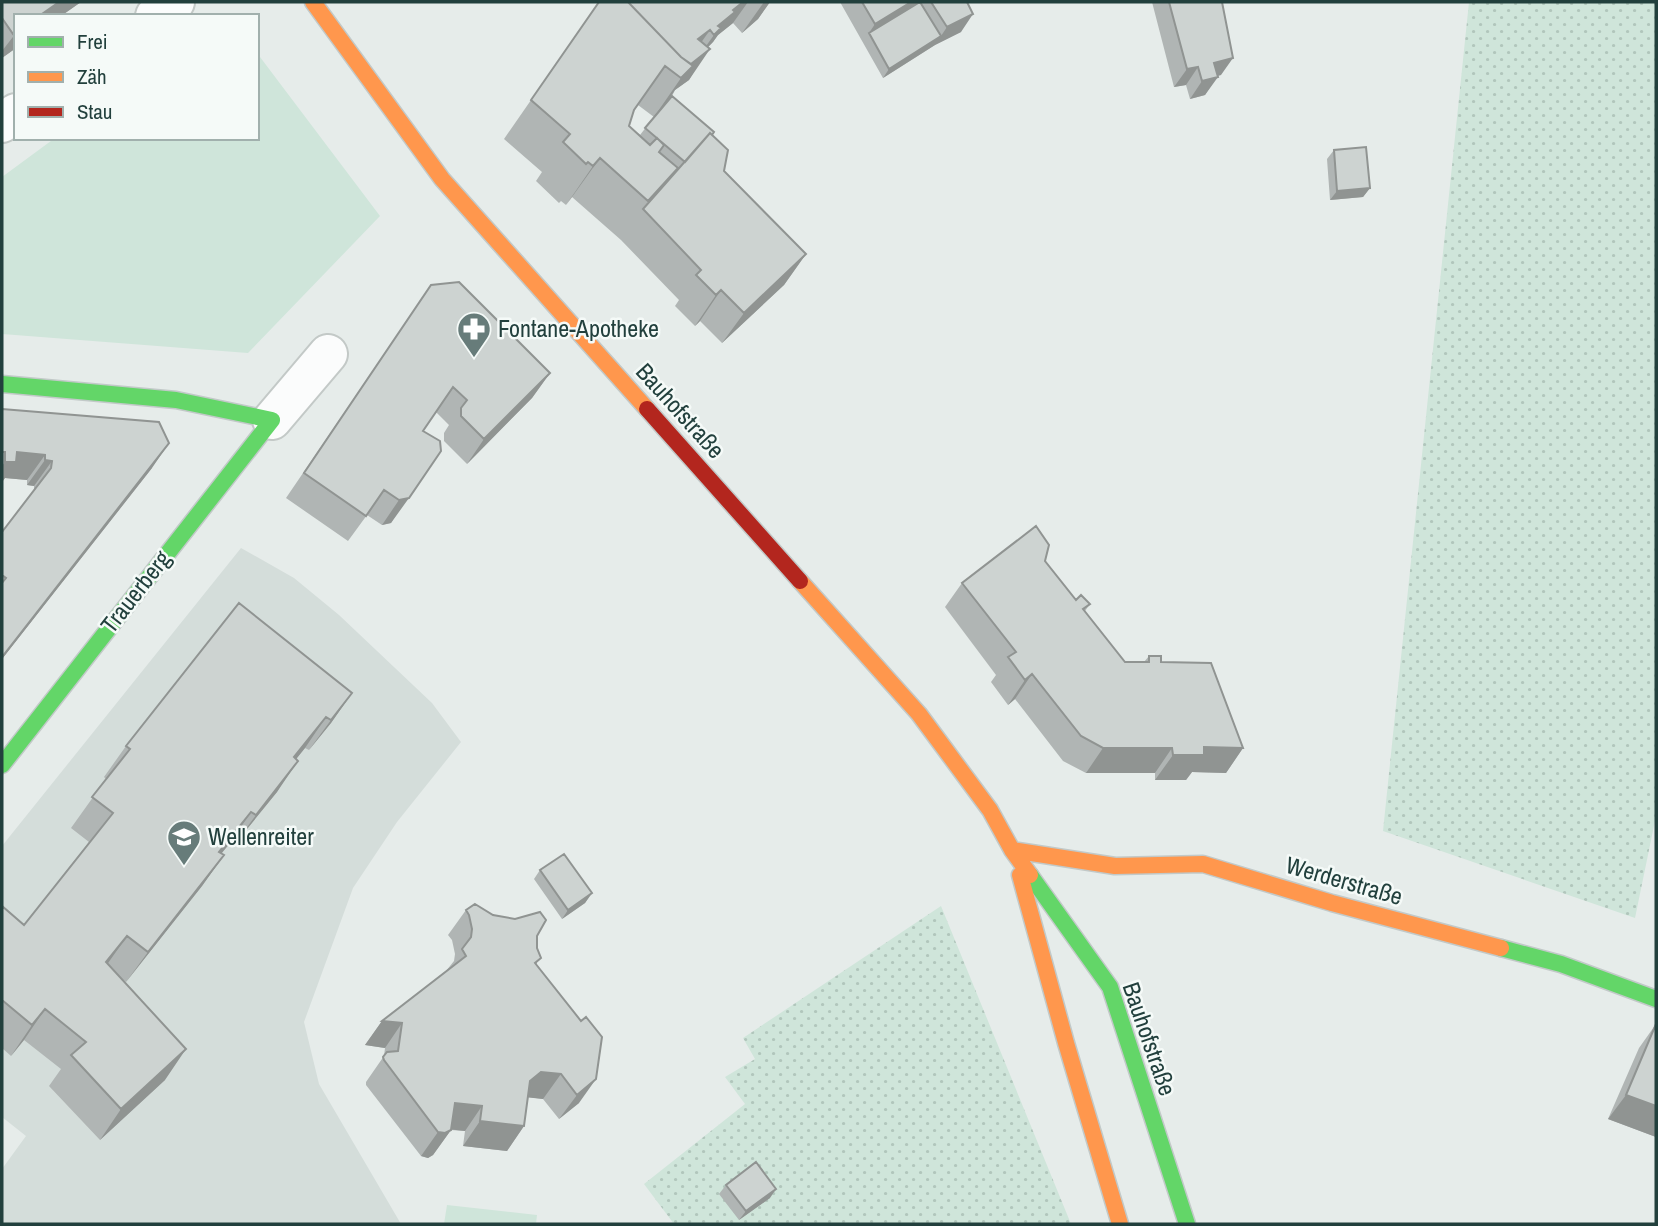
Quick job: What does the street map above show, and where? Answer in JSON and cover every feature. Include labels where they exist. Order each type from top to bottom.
[{"type":"street","points":[[158,14],[175,2]]},
{"type":"street","name":"Bauhofstraße","points":[[313,2],[442,179],[919,714],[990,810],[1013,850],[1110,987],[1187,1224]]},
{"type":"street","name":"Trauerberg","points":[[2,765],[272,420],[328,354]]},
{"type":"street","points":[[2,384],[176,400],[272,420]]},
{"type":"street","name":"Bauhofstraße","points":[[1013,850],[1066,1043],[1120,1224]]},
{"type":"street","name":"Werderstraße","points":[[1013,850],[1115,866],[1203,864],[1332,903],[1561,964],[1656,999]]},
{"type":"shaded area","name":"Wellenreiter","points":[[241,548],[294,578],[339,615],[432,703],[461,742],[397,822],[353,888],[304,1022],[319,1084],[401,1224],[2,1224],[2,1169],[26,1136],[2,1117],[2,846]]},
{"type":"green space","points":[[1469,2],[1656,2],[1656,816],[1635,918],[1383,831]]},
{"type":"green space","points":[[259,56],[380,216],[248,353],[2,334],[2,177],[52,140],[259,140]]},
{"type":"green space","points":[[941,906],[1071,1224],[674,1224],[644,1184],[745,1104],[725,1077],[755,1059],[743,1038]]},
{"type":"green space","points":[[447,1205],[537,1215],[536,1224],[444,1224]]},
{"type":"building","points":[[2,2],[59,2],[42,14],[14,14],[13,34],[2,18]]},
{"type":"building","points":[[599,2],[628,2],[693,66],[681,78],[665,66],[634,110],[629,126],[650,145],[657,138],[664,145],[659,152],[678,168],[648,201],[600,158],[593,166],[588,162],[586,164],[563,142],[570,134],[531,100]]},
{"type":"building","points":[[628,2],[743,2],[718,26],[721,28],[714,35],[710,30],[698,39],[710,49],[691,64]]},
{"type":"building","points":[[862,2],[911,2],[875,24]]},
{"type":"building","points":[[920,2],[941,36],[889,69],[869,33]]},
{"type":"building","points":[[931,2],[967,2],[973,14],[947,27]]},
{"type":"building","points":[[1169,2],[1222,2],[1233,58],[1214,63],[1218,77],[1202,81],[1198,67],[1187,69]]},
{"type":"building","points":[[672,96],[714,132],[712,135],[710,133],[685,162],[645,128]]},
{"type":"building","points":[[710,133],[728,150],[724,171],[806,254],[744,313],[721,290],[716,295],[696,275],[701,270],[643,209]]},
{"type":"building","points":[[1366,147],[1370,188],[1337,191],[1334,150]]},
{"type":"building","points":[[459,282],[550,373],[484,439],[461,416],[461,408],[467,400],[453,387],[423,431],[440,441],[441,451],[409,498],[399,500],[384,490],[366,516],[304,473],[431,285]]},
{"type":"building","points":[[2,409],[159,422],[169,443],[2,657],[2,583],[6,578],[2,575],[2,532],[51,468],[52,461],[45,460],[45,455],[17,452],[16,462],[5,462],[5,452],[2,452]]},
{"type":"building","points":[[1036,526],[1049,545],[1045,561],[1076,600],[1081,595],[1090,604],[1083,609],[1125,662],[1149,662],[1149,656],[1161,656],[1161,662],[1211,663],[1243,748],[1204,747],[1204,755],[1173,755],[1172,748],[1103,748],[1081,736],[1032,674],[1025,680],[1008,657],[1016,652],[962,583]]},
{"type":"building","points":[[239,603],[352,693],[331,720],[326,717],[294,757],[298,761],[256,815],[251,812],[219,852],[224,855],[148,952],[127,936],[106,962],[186,1049],[121,1109],[71,1055],[86,1042],[45,1009],[32,1025],[2,1000],[2,906],[24,925],[113,813],[92,797],[130,749],[126,746]]},
{"type":"building","points":[[564,854],[592,893],[568,910],[540,870]]},
{"type":"building","points":[[475,904],[493,915],[515,919],[540,912],[546,920],[537,936],[537,948],[541,958],[535,963],[581,1021],[586,1017],[602,1037],[596,1079],[577,1095],[561,1074],[541,1072],[530,1081],[524,1126],[480,1121],[482,1106],[455,1103],[451,1130],[438,1132],[383,1057],[387,1052],[398,1051],[402,1023],[382,1021],[466,956],[462,949],[471,937],[472,929],[466,910]]},
{"type":"building","points":[[1656,1024],[1656,1106],[1626,1095]]},
{"type":"building","points":[[756,1162],[776,1189],[746,1211],[726,1185]]},
{"type":"traffic: fast","points":[[2,384],[176,400],[272,420],[2,765]]},
{"type":"traffic: fast","points":[[1030,875],[1110,987],[1187,1224]]},
{"type":"traffic: fast","points":[[1501,948],[1561,964],[1656,999]]},
{"type":"traffic: slow","points":[[313,2],[442,179],[647,409]]},
{"type":"traffic: slow","points":[[800,581],[919,714],[990,810],[1012,850],[1030,875]]},
{"type":"traffic: slow","points":[[1012,850],[1115,866],[1203,864],[1332,903],[1501,948]]},
{"type":"traffic: slow","points":[[1020,875],[1120,1224]]},
{"type":"traffic: jam","points":[[647,409],[800,581]]},
{"type":"place","name":"Fontane-Apotheke","points":[[474,359]]},
{"type":"place","name":"Wellenreiter","points":[[184,867]]}]
